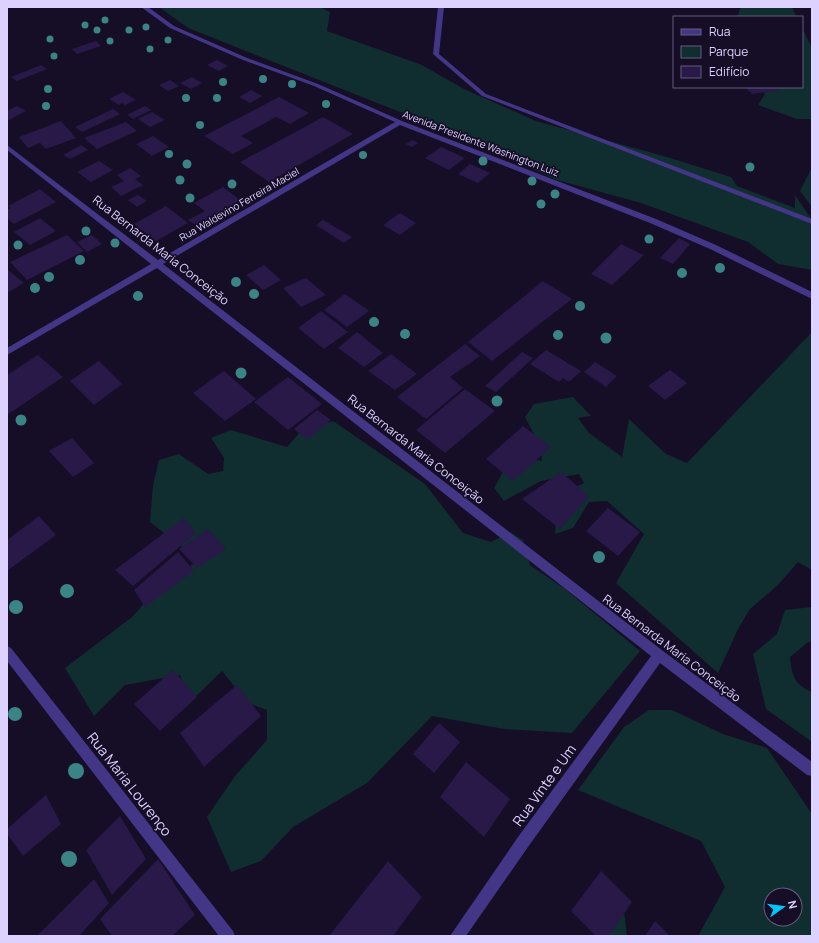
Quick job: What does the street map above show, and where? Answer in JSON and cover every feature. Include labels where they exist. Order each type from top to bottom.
[{"type":"street","name":"Avenida Presidente Washington Luiz","points":[[144,7],[172,26],[245,59],[316,85],[400,122],[653,221],[713,247],[812,296]]},
{"type":"street","points":[[441,7],[436,54],[484,95],[812,222]]},
{"type":"street","name":"Rua Waldevino Ferreira Maciel","points":[[7,352],[400,122]]},
{"type":"street","name":"Rua Bernarda Maria Conceição","points":[[7,147],[659,655],[812,770]]},
{"type":"street","name":"Rua Maria Lourenço","points":[[7,652],[228,936]]},
{"type":"street","name":"Rua Vinte e Um","points":[[457,936],[523,842],[659,655]]},
{"type":"green space","points":[[159,7],[320,7],[330,12],[327,31],[422,65],[464,89],[536,121],[667,157],[731,177],[737,186],[795,208],[795,195],[812,220],[812,270],[778,264],[748,242],[641,203],[557,180],[448,131],[188,28]]},
{"type":"green space","points":[[741,7],[792,7],[796,16],[737,16]]},
{"type":"green space","points":[[803,30],[812,48],[812,119],[797,119],[758,105],[765,94],[760,88],[803,88]]},
{"type":"green space","points":[[812,167],[812,207],[800,191]]},
{"type":"green space","points":[[812,332],[812,570],[798,562],[778,585],[750,609],[738,629],[718,673],[616,583],[644,534],[607,501],[589,502],[573,528],[555,534],[558,497],[584,483],[579,474],[541,481],[504,501],[494,488],[502,474],[505,459],[518,456],[542,461],[541,448],[525,417],[534,404],[573,397],[591,416],[578,418],[589,433],[622,457],[629,419],[666,454],[687,463]]},
{"type":"green space","points":[[333,421],[425,484],[463,533],[491,542],[510,532],[523,540],[530,565],[565,589],[640,651],[572,733],[504,729],[432,716],[367,783],[293,827],[261,861],[231,872],[207,817],[235,776],[267,740],[267,710],[248,703],[222,671],[189,703],[180,675],[125,685],[94,716],[65,668],[132,617],[159,587],[199,560],[150,522],[153,485],[159,460],[179,454],[208,474],[223,471],[224,458],[211,438],[231,430],[287,447],[300,432]]},
{"type":"green space","points":[[812,607],[812,641],[807,643],[790,657],[795,679],[801,686],[812,692],[812,742],[766,709],[753,654],[777,634],[785,610]]},
{"type":"green space","points":[[649,710],[672,710],[723,734],[767,748],[812,814],[812,936],[698,936],[725,887],[701,841],[578,790],[624,727]]},
{"type":"green space","points":[[622,894],[627,936],[604,936]]},
{"type":"building","points":[[96,41],[101,46],[77,54],[72,49]]},
{"type":"building","points":[[217,60],[228,66],[219,71],[207,65]]},
{"type":"building","points":[[41,65],[47,69],[17,81],[11,77]]},
{"type":"building","points":[[192,77],[202,83],[191,89],[180,83]]},
{"type":"building","points":[[170,80],[179,86],[168,91],[159,85]]},
{"type":"building","points":[[746,88],[780,88],[781,90],[752,94]]},
{"type":"building","points":[[251,90],[262,96],[250,103],[239,97]]},
{"type":"building","points":[[123,92],[136,100],[125,105],[122,103],[119,105],[109,99]]},
{"type":"building","points":[[279,97],[309,113],[290,124],[276,117],[241,136],[253,143],[233,154],[204,136]]},
{"type":"building","points":[[17,106],[26,111],[9,120],[7,118],[7,111]]},
{"type":"building","points":[[145,106],[151,110],[133,119],[127,115]]},
{"type":"building","points":[[113,109],[120,114],[82,132],[75,127]]},
{"type":"building","points":[[152,112],[165,120],[150,127],[138,119]]},
{"type":"building","points":[[323,117],[353,134],[269,182],[240,162]]},
{"type":"building","points":[[61,121],[76,138],[46,149],[40,143],[28,148],[19,137]]},
{"type":"building","points":[[126,122],[137,131],[97,149],[84,138]]},
{"type":"building","points":[[153,136],[169,147],[152,156],[136,144]]},
{"type":"building","points":[[412,140],[418,143],[412,147],[406,144]]},
{"type":"building","points":[[81,145],[88,150],[70,159],[63,155]]},
{"type":"building","points":[[441,147],[465,158],[449,170],[425,158]]},
{"type":"building","points":[[99,161],[113,170],[91,182],[77,172]]},
{"type":"building","points":[[470,164],[490,173],[478,183],[458,174]]},
{"type":"building","points":[[130,168],[141,176],[135,179],[143,185],[121,196],[111,187],[124,181],[117,175]]},
{"type":"building","points":[[223,187],[243,202],[198,227],[188,220],[205,211],[194,203]]},
{"type":"building","points":[[40,189],[56,202],[14,224],[7,218],[7,210],[11,208],[8,206]]},
{"type":"building","points":[[138,195],[147,201],[137,207],[128,200]]},
{"type":"building","points":[[166,206],[188,223],[156,241],[134,224]]},
{"type":"building","points":[[400,213],[416,223],[400,235],[383,225]]},
{"type":"building","points":[[40,218],[56,231],[30,245],[14,232]]},
{"type":"building","points":[[323,220],[352,237],[344,243],[316,225]]},
{"type":"building","points":[[67,235],[84,251],[27,280],[10,262]]},
{"type":"building","points":[[92,235],[102,244],[87,252],[77,242]]},
{"type":"building","points":[[679,238],[690,244],[673,264],[660,258]]},
{"type":"building","points":[[621,244],[644,255],[612,285],[591,274]]},
{"type":"building","points":[[264,265],[281,280],[263,290],[246,275]]},
{"type":"building","points":[[8,270],[24,283],[7,293],[7,271]]},
{"type":"building","points":[[306,278],[326,295],[301,307],[283,288]]},
{"type":"building","points":[[543,281],[572,299],[492,361],[468,342]]},
{"type":"building","points":[[345,294],[369,311],[347,327],[324,310]]},
{"type":"building","points":[[321,311],[348,332],[324,349],[298,328]]},
{"type":"building","points":[[357,332],[383,353],[364,367],[338,348]]},
{"type":"building","points":[[465,344],[480,356],[450,377],[463,388],[426,419],[397,397]]},
{"type":"building","points":[[546,350],[581,371],[569,382],[563,378],[559,382],[530,364]]},
{"type":"building","points":[[522,352],[533,358],[496,392],[485,386]]},
{"type":"building","points":[[391,354],[417,374],[395,390],[368,371]]},
{"type":"building","points":[[38,355],[63,377],[7,415],[7,375]]},
{"type":"building","points":[[99,361],[122,384],[94,405],[70,381]]},
{"type":"building","points":[[595,362],[617,376],[606,387],[584,372]]},
{"type":"building","points":[[670,370],[687,383],[665,400],[648,386]]},
{"type":"building","points":[[224,371],[256,399],[225,421],[193,393]]},
{"type":"building","points":[[288,377],[322,404],[288,430],[254,402]]},
{"type":"building","points":[[465,389],[495,411],[445,453],[416,430]]},
{"type":"building","points":[[317,410],[331,420],[307,440],[294,429]]},
{"type":"building","points":[[523,426],[551,447],[513,481],[486,459]]},
{"type":"building","points":[[72,438],[94,463],[73,477],[49,451]]},
{"type":"building","points":[[561,472],[589,496],[560,529],[522,499]]},
{"type":"building","points":[[608,508],[640,532],[618,556],[586,531]]},
{"type":"building","points":[[39,516],[56,535],[7,571],[7,540]]},
{"type":"building","points":[[184,518],[196,533],[133,586],[115,570]]},
{"type":"building","points":[[208,529],[226,549],[197,568],[179,549]]},
{"type":"building","points":[[178,552],[194,571],[145,607],[134,590]]},
{"type":"building","points":[[173,670],[197,697],[160,731],[134,704]]},
{"type":"building","points":[[237,685],[261,716],[204,767],[180,733]]},
{"type":"building","points":[[439,723],[460,742],[434,773],[413,754]]},
{"type":"building","points":[[466,762],[510,799],[484,837],[440,797]]},
{"type":"building","points":[[46,795],[61,824],[23,856],[7,834],[7,829]]},
{"type":"building","points":[[120,816],[146,859],[112,895],[86,850]]},
{"type":"building","points":[[158,859],[195,915],[172,936],[112,936],[100,919]]},
{"type":"building","points":[[388,861],[422,897],[393,936],[329,936]]},
{"type":"building","points":[[601,871],[632,902],[609,936],[596,936],[571,911]]},
{"type":"building","points":[[94,879],[109,903],[79,936],[37,936]]},
{"type":"building","points":[[655,921],[670,936],[645,936]]}]
